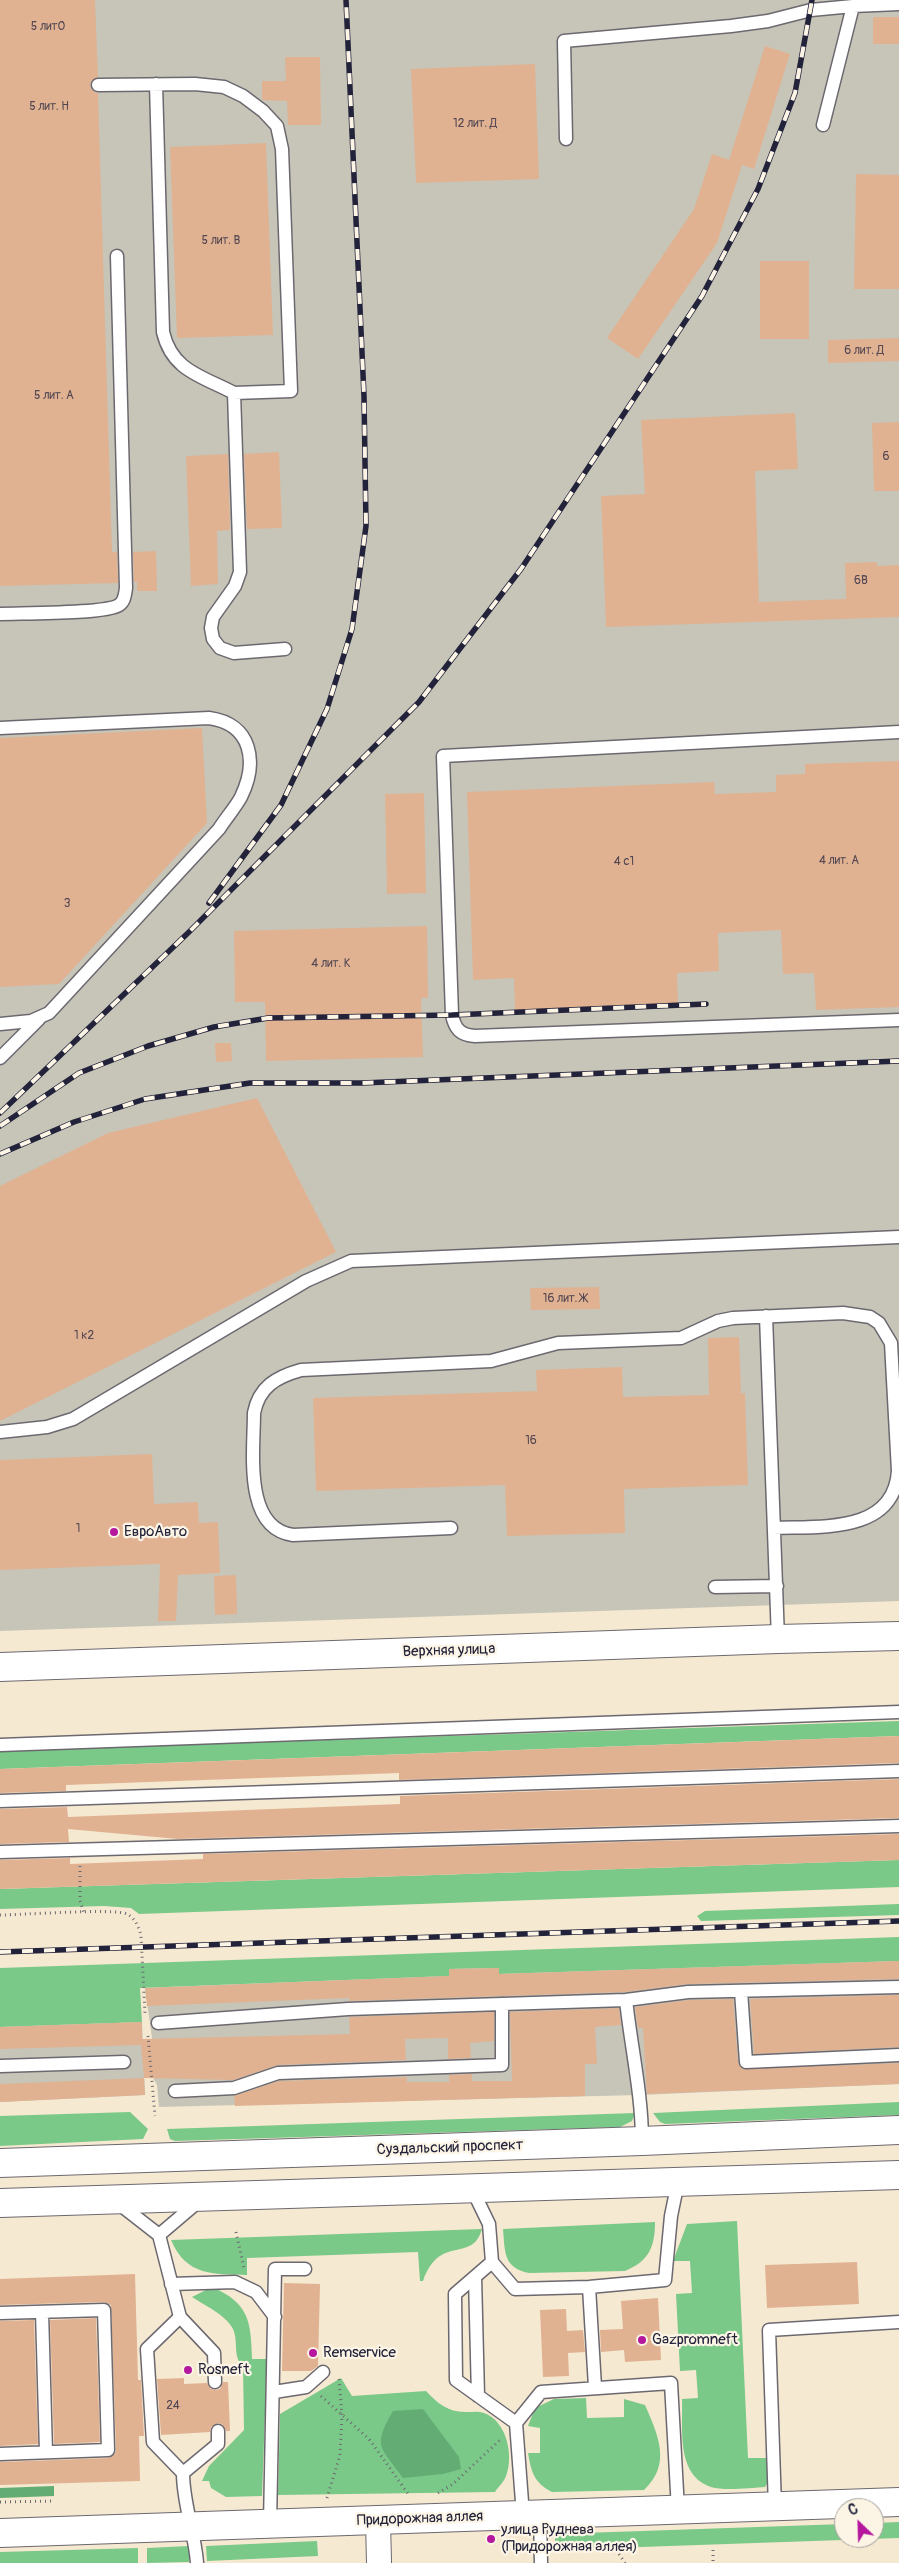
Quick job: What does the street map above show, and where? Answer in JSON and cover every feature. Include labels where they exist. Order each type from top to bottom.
[{"type":"main road","name":"Верхняя улица","points":[[0,1667],[778,1638],[899,1636]]},
{"type":"main road","name":"Суздальский проспект","points":[[0,2163],[642,2142],[899,2130]]},
{"type":"main road","points":[[0,2204],[899,2175]]},
{"type":"main road","name":"Придорожная аллея","points":[[0,2533],[899,2502]]},
{"type":"street","points":[[378,2520],[379,2563]]},
{"type":"lane","points":[[566,138],[564,41],[731,26],[811,10],[899,4]]},
{"type":"lane","points":[[823,125],[853,6]]},
{"type":"lane","points":[[98,85],[156,84],[195,84],[224,87],[250,101],[277,126],[282,149],[290,391],[234,393],[174,360],[167,348],[163,332],[156,84]]},
{"type":"lane","points":[[0,614],[103,610],[120,604],[124,598],[126,588],[117,256]]},
{"type":"lane","points":[[234,393],[240,565],[235,586],[213,617],[211,628],[213,639],[220,648],[234,653],[285,649]]},
{"type":"lane","points":[[0,728],[209,718],[224,720],[236,726],[245,738],[249,752],[249,767],[240,798],[219,829],[49,1013],[40,1018],[22,1023],[0,1024]]},
{"type":"lane","points":[[899,732],[443,756],[452,1015],[458,1031],[466,1036],[899,1020]]},
{"type":"lane","points":[[0,1058],[40,1018]]},
{"type":"lane","points":[[0,1432],[47,1427],[73,1419],[306,1281],[351,1261],[899,1237]]},
{"type":"lane","points":[[451,1528],[293,1535],[282,1534],[272,1527],[264,1516],[255,1488],[254,1413],[256,1401],[263,1390],[273,1381],[301,1370],[491,1361],[558,1343],[681,1338],[718,1321],[766,1316],[843,1313],[870,1317],[879,1323],[891,1343],[898,1472],[897,1485],[892,1496],[884,1507],[872,1515],[841,1525],[774,1528]]},
{"type":"lane","points":[[766,1316],[778,1638]]},
{"type":"lane","points":[[715,1587],[777,1586]]},
{"type":"lane","points":[[0,1745],[899,1712]]},
{"type":"lane","points":[[0,1801],[899,1771]]},
{"type":"lane","points":[[0,1852],[899,1826]]},
{"type":"lane","points":[[150,2024],[348,2009],[626,2000],[688,1992],[899,1987]]},
{"type":"lane","points":[[741,1991],[746,2062],[899,2055]]},
{"type":"lane","points":[[626,2000],[631,2045],[642,2109],[642,2142]]},
{"type":"lane","points":[[175,2091],[234,2088],[278,2072],[502,2065],[502,2004]]},
{"type":"lane","points":[[0,2066],[124,2062]]},
{"type":"lane","points":[[472,2188],[489,2224],[492,2262],[515,2289],[589,2287],[665,2280],[671,2216],[678,2182]]},
{"type":"lane","points":[[159,2235],[204,2197]]},
{"type":"lane","points":[[113,2199],[159,2235],[180,2317],[214,2353],[215,2382]]},
{"type":"lane","points":[[492,2262],[455,2294],[456,2380],[516,2423],[541,2563]]},
{"type":"lane","points":[[270,2524],[275,2269],[305,2269]]},
{"type":"lane","points":[[475,2277],[478,2396]]},
{"type":"lane","points":[[171,2284],[235,2282],[256,2292],[275,2317]]},
{"type":"lane","points":[[589,2287],[595,2387]]},
{"type":"lane","points":[[0,2313],[104,2310],[108,2450],[0,2454]]},
{"type":"lane","points":[[42,2312],[46,2452]]},
{"type":"lane","points":[[180,2317],[147,2349],[153,2442],[183,2473],[183,2487],[190,2527],[196,2546],[197,2563]]},
{"type":"lane","points":[[775,2507],[769,2330],[899,2322]]},
{"type":"lane","points":[[274,2392],[290,2391],[309,2386],[323,2372]]},
{"type":"lane","points":[[516,2423],[541,2392],[671,2383],[678,2510]]},
{"type":"lane","points":[[183,2473],[218,2444],[218,2431]]},
{"type":"path","points":[[77,1850],[80,1856],[80,1901],[84,1913]]},
{"type":"path","points":[[0,1915],[124,1912],[130,1915],[138,1926],[150,2024],[155,2116]]},
{"type":"path","points":[[236,2232],[248,2288]]},
{"type":"path","points":[[327,2499],[340,2455],[342,2415],[338,2371]]},
{"type":"path","points":[[309,2386],[369,2440],[410,2497]]},
{"type":"path","points":[[433,2496],[453,2484],[516,2423]]},
{"type":"path","points":[[0,2502],[53,2501]]},
{"type":"path","points":[[712,2550],[713,2563]]},
{"type":"path","points":[[619,2554],[625,2563]]},
{"type":"shaded area","points":[[0,0],[899,0],[899,1601],[0,1631]]},
{"type":"shaded area","points":[[899,1961],[899,2084],[639,2095],[159,2107],[157,2085],[153,2078],[152,2038],[145,1988],[449,1976],[449,1969],[499,1968],[500,1974]]},
{"type":"shaded area","points":[[142,2022],[145,2095],[0,2102],[0,2027]]},
{"type":"green space","points":[[899,1721],[899,1736],[0,1769],[0,1751]]},
{"type":"green space","points":[[899,1860],[899,1887],[139,1914],[131,1908],[104,1906],[0,1909],[0,1889]]},
{"type":"green space","points":[[899,1904],[899,1915],[701,1921],[697,1916],[705,1911]]},
{"type":"green space","points":[[899,1937],[899,1961],[499,1974],[499,1968],[449,1969],[449,1976],[140,1988],[142,2022],[0,2027],[0,1968]]},
{"type":"green space","points":[[899,2102],[899,2115],[665,2124],[660,2122],[653,2113]]},
{"type":"green space","points":[[130,2112],[148,2129],[143,2139],[0,2146],[0,2116]]},
{"type":"green space","points":[[635,2113],[632,2121],[620,2127],[175,2141],[170,2139],[167,2129]]},
{"type":"green space","points":[[737,2221],[748,2458],[769,2458],[770,2479],[765,2487],[723,2489],[711,2487],[700,2481],[692,2473],[684,2450],[682,2399],[698,2398],[696,2370],[680,2371],[676,2294],[692,2293],[690,2261],[673,2261],[687,2224]]},
{"type":"green space","points":[[655,2222],[654,2239],[649,2252],[640,2263],[625,2271],[529,2273],[514,2267],[510,2263],[505,2251],[503,2229]]},
{"type":"green space","points":[[482,2229],[477,2239],[471,2245],[438,2258],[430,2266],[423,2281],[420,2281],[418,2252],[247,2258],[247,2275],[223,2274],[202,2271],[193,2267],[184,2261],[171,2240]]},
{"type":"green space","points":[[212,2287],[224,2293],[241,2307],[249,2324],[252,2359],[267,2359],[262,2496],[226,2497],[211,2488],[209,2481],[202,2481],[209,2466],[244,2430],[243,2367],[238,2358],[235,2334],[225,2319],[192,2297]]},
{"type":"green space","points":[[341,2378],[352,2396],[426,2391],[448,2409],[459,2412],[482,2412],[492,2417],[503,2431],[509,2449],[508,2468],[504,2480],[495,2492],[278,2495],[280,2414]]},
{"type":"green space","points":[[586,2398],[587,2418],[624,2417],[624,2399],[645,2405],[658,2438],[660,2460],[653,2480],[644,2490],[552,2492],[541,2485],[534,2476],[528,2453],[540,2453],[540,2428],[528,2426],[535,2408],[554,2399]]},
{"type":"green space","points":[[423,2409],[459,2457],[461,2469],[443,2474],[403,2478],[384,2452],[381,2440],[382,2432],[393,2411]]},
{"type":"green space","points":[[54,2486],[54,2496],[0,2498],[0,2488]]},
{"type":"green space","points":[[899,2522],[899,2538],[884,2539],[884,2523]]},
{"type":"green space","points":[[834,2524],[834,2540],[555,2550],[555,2534]]},
{"type":"green space","points":[[317,2541],[318,2556],[207,2561],[206,2546]]},
{"type":"green space","points":[[189,2546],[189,2562],[147,2563],[147,2548]]},
{"type":"green space","points":[[138,2548],[138,2563],[0,2563],[0,2552]]},
{"type":"building","points":[[0,0],[95,0],[98,77],[91,81],[90,86],[94,92],[98,93],[112,552],[117,552],[118,583],[0,586]]},
{"type":"building","points":[[873,17],[899,17],[899,44],[873,44]]},
{"type":"building","points":[[765,46],[790,54],[754,169],[742,165],[717,243],[638,359],[607,338],[694,209],[712,154],[729,160]]},
{"type":"building","points":[[285,57],[320,57],[321,125],[288,125],[287,101],[262,100],[262,81],[286,81]]},
{"type":"building","points":[[535,64],[539,179],[416,183],[411,69]]},
{"type":"building","points":[[266,143],[273,335],[177,338],[170,147]]},
{"type":"building","points":[[856,174],[899,175],[899,289],[854,289]]},
{"type":"building","points":[[760,261],[809,261],[809,339],[760,339]]},
{"type":"building","points":[[899,338],[899,361],[828,363],[828,340]]},
{"type":"building","points":[[795,413],[798,469],[755,471],[759,602],[846,599],[845,563],[877,562],[877,566],[899,565],[899,617],[606,627],[601,496],[645,494],[641,420]]},
{"type":"building","points":[[899,422],[899,491],[874,491],[872,423]]},
{"type":"building","points":[[279,452],[282,528],[247,529],[244,454]]},
{"type":"building","points":[[228,454],[230,530],[217,531],[218,584],[191,586],[186,456]]},
{"type":"building","points":[[156,551],[157,591],[137,591],[137,582],[134,582],[133,552]]},
{"type":"building","points":[[202,728],[207,823],[59,984],[0,987],[0,738]]},
{"type":"building","points":[[899,761],[899,1007],[816,1010],[814,973],[783,974],[781,930],[718,933],[719,971],[677,973],[678,1004],[515,1010],[514,978],[473,980],[467,792],[714,782],[715,794],[776,792],[776,775],[805,774],[805,764]]},
{"type":"building","points":[[424,793],[426,893],[387,894],[385,794]]},
{"type":"building","points":[[427,926],[428,998],[421,998],[423,1057],[266,1061],[265,1002],[235,1002],[234,931]]},
{"type":"building","points":[[215,1043],[231,1043],[232,1061],[216,1062]]},
{"type":"building","points":[[257,1098],[336,1252],[0,1421],[0,1186],[108,1133]]},
{"type":"building","points":[[599,1287],[600,1309],[531,1310],[530,1288]]},
{"type":"building","points":[[739,1337],[741,1394],[745,1393],[748,1485],[624,1489],[625,1533],[507,1536],[505,1485],[316,1491],[313,1398],[537,1391],[536,1370],[622,1367],[623,1397],[709,1395],[708,1338]]},
{"type":"building","points":[[152,1454],[154,1504],[198,1502],[199,1523],[218,1522],[220,1573],[178,1575],[176,1621],[158,1621],[160,1564],[0,1570],[0,1460]]},
{"type":"building","points":[[236,1575],[237,1614],[215,1615],[214,1576]]},
{"type":"building","points":[[899,1736],[899,1763],[399,1780],[399,1773],[66,1785],[66,1791],[0,1793],[0,1769]]},
{"type":"building","points":[[899,1779],[899,1818],[178,1839],[68,1829],[69,1842],[0,1844],[0,1809],[67,1807],[68,1817],[400,1804],[400,1796]]},
{"type":"building","points":[[899,1834],[899,1860],[0,1889],[0,1860],[70,1858],[70,1864],[203,1859],[203,1854]]},
{"type":"building","points":[[899,1961],[899,1979],[688,1984],[625,1992],[349,2001],[349,1998],[147,2006],[145,1988],[449,1976],[449,1969],[499,1968],[499,1974]]},
{"type":"building","points":[[899,1995],[899,2047],[754,2054],[750,1999]]},
{"type":"building","points":[[733,1999],[738,2063],[742,2069],[899,2063],[899,2084],[647,2094],[643,2028],[638,2028],[635,2007],[689,2000]]},
{"type":"building","points":[[619,2008],[621,2025],[595,2027],[597,2064],[585,2064],[585,2096],[235,2106],[234,2096],[279,2081],[407,2077],[407,2082],[449,2082],[449,2075],[472,2074],[472,2081],[512,2081],[510,2012]]},
{"type":"building","points":[[494,2012],[494,2041],[470,2043],[471,2058],[448,2059],[448,2038],[405,2039],[406,2060],[278,2065],[234,2080],[144,2078],[141,2045],[0,2049],[0,2027],[142,2022],[142,2039],[350,2034],[349,2017]]},
{"type":"building","points":[[144,2078],[145,2095],[0,2102],[0,2084]]},
{"type":"building","points":[[857,2262],[859,2304],[767,2308],[765,2265]]},
{"type":"building","points":[[135,2274],[138,2380],[141,2380],[144,2436],[139,2436],[140,2481],[0,2485],[0,2462],[108,2458],[115,2454],[116,2450],[111,2305],[104,2302],[0,2305],[0,2279]]},
{"type":"building","points":[[284,2283],[320,2284],[318,2366],[311,2371],[282,2371]]},
{"type":"building","name":"Gazpromneft","points":[[658,2298],[661,2360],[625,2362],[624,2350],[601,2352],[600,2330],[623,2329],[621,2301]]},
{"type":"building","points":[[566,2309],[567,2331],[583,2330],[585,2352],[568,2353],[569,2376],[543,2377],[540,2310]]},
{"type":"building","points":[[96,2318],[100,2442],[54,2444],[50,2320]]},
{"type":"building","points":[[34,2320],[38,2444],[0,2446],[0,2321]]},
{"type":"building","points":[[184,2378],[184,2384],[207,2383],[211,2389],[215,2390],[220,2389],[223,2382],[228,2382],[230,2431],[226,2431],[222,2424],[218,2423],[211,2427],[210,2432],[161,2435],[157,2379]]},
{"type":"railway","points":[[209,903],[281,805],[327,709],[352,629],[366,526],[364,396],[346,0]]},
{"type":"railway","points":[[0,1113],[189,932],[419,702],[521,569],[702,296],[758,189],[795,93],[812,0]]},
{"type":"railway","points":[[0,1126],[79,1073],[148,1046],[214,1027],[268,1018],[452,1015],[706,1004]]},
{"type":"railway","points":[[0,1154],[74,1122],[145,1099],[250,1083],[362,1083],[899,1061]]},
{"type":"railway","points":[[0,1952],[899,1921]]},
{"type":"place","name":"ЕвроАвто","points":[[114,1532]]},
{"type":"place","name":"Gazpromneft","points":[[642,2340]]},
{"type":"place","name":"Remservice","points":[[313,2353]]},
{"type":"place","name":"Rosneft","points":[[188,2370]]},
{"type":"place","name":"улица Руднева (Придорожная аллея)","points":[[491,2539]]}]
